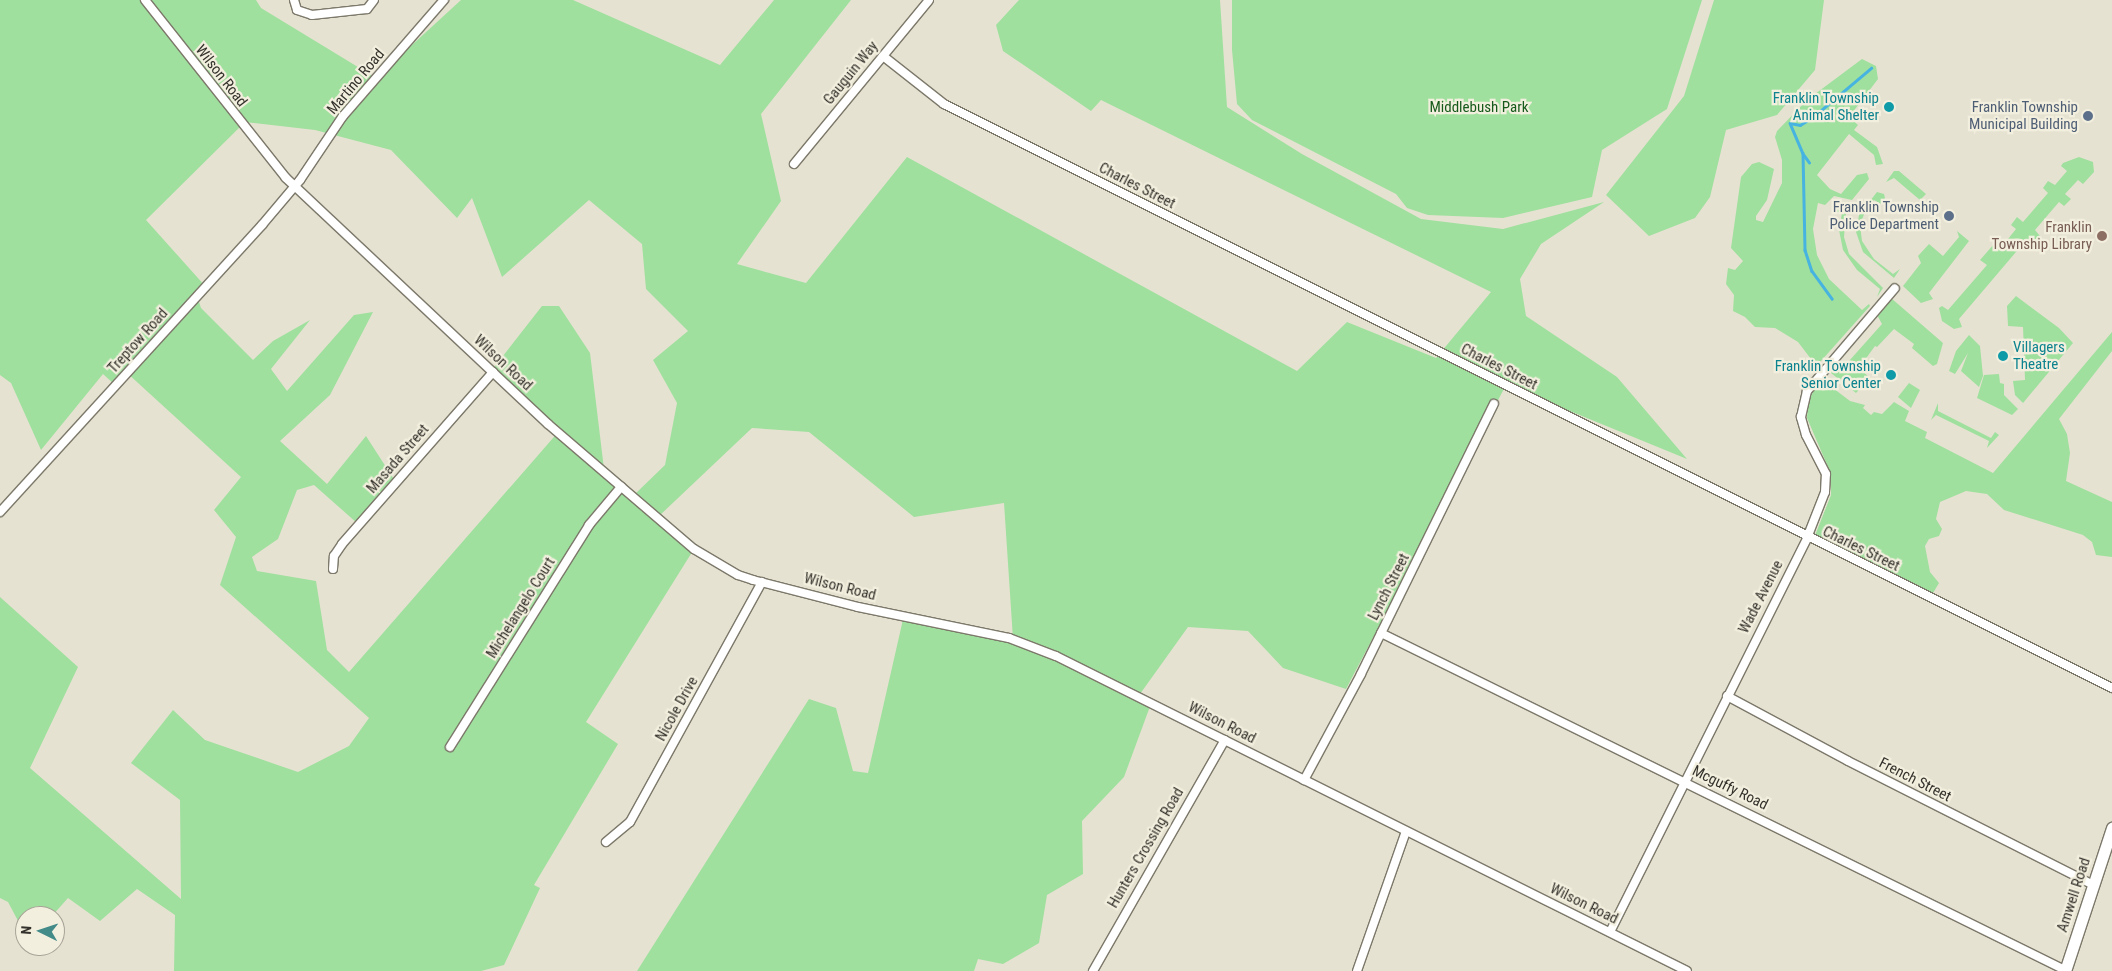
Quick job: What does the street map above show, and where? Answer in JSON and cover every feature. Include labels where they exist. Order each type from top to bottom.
[{"type":"main road","name":"Amwell Road","points":[[2065,970],[2112,828]]},
{"type":"street","name":"Wilson Road","points":[[145,0],[295,186],[493,372],[620,487],[694,549],[738,575],[858,607],[1009,638],[1056,656],[1687,971]]},
{"type":"street","points":[[294,0],[297,10],[312,15],[367,9],[374,0]]},
{"type":"street","name":"Martino Road","points":[[295,186],[343,116],[444,0]]},
{"type":"street","name":"Gauguin Way","points":[[794,164],[929,0]]},
{"type":"street","name":"Charles Street","points":[[883,56],[944,104],[1807,538],[2112,688]]},
{"type":"street","name":"Treptow Road","points":[[0,512],[295,186]]},
{"type":"street","name":"Wade Avenue","points":[[1610,932],[1807,538],[1827,482],[1821,460],[1803,426],[1802,402],[1813,382],[1894,288]]},
{"type":"street","name":"Masada Street","points":[[333,569],[334,556],[342,544],[493,372]]},
{"type":"street","name":"Lynch Street","points":[[1304,780],[1381,633],[1494,404]]},
{"type":"street","name":"Michelangelo Court","points":[[450,747],[589,525],[620,487]]},
{"type":"street","name":"Nicole Drive","points":[[606,842],[630,822],[762,582]]},
{"type":"street","name":"Mcguffy Road","points":[[1381,633],[2065,970]]},
{"type":"street","name":"French Street","points":[[1727,696],[1848,761],[2093,885]]},
{"type":"street","name":"Hunters Crossing Road","points":[[1093,971],[1225,740]]},
{"type":"street","points":[[1357,971],[1406,831]]},
{"type":"green space","points":[[0,0],[256,0],[261,8],[376,78],[461,0],[573,0],[720,65],[774,0],[851,0],[761,114],[781,201],[737,264],[806,283],[907,157],[1297,371],[1347,322],[1436,358],[1491,292],[1101,100],[1091,111],[1003,51],[996,25],[1019,0],[1220,0],[1227,107],[1302,154],[1421,219],[1503,229],[1604,202],[1541,244],[1520,279],[1526,316],[1617,377],[1687,459],[1506,385],[1346,689],[1283,668],[1248,631],[1188,627],[1140,694],[1152,701],[1124,777],[1082,821],[1083,874],[1047,895],[1039,943],[1003,964],[978,959],[974,971],[637,971],[809,699],[836,708],[853,771],[868,773],[904,615],[1013,639],[1004,503],[914,517],[809,432],[752,428],[658,517],[694,549],[586,722],[618,744],[534,885],[540,888],[504,965],[481,971],[174,971],[175,915],[137,889],[100,921],[68,898],[61,906],[15,906],[15,915],[8,902],[0,898],[0,597],[78,667],[30,768],[181,899],[180,800],[131,763],[173,710],[205,740],[298,772],[349,746],[369,718],[220,585],[236,537],[214,510],[241,477],[126,372],[114,384],[103,374],[41,450],[11,383],[0,375]],"holes":[[[245,122],[315,130],[391,150],[457,218],[472,198],[502,277],[589,200],[642,244],[646,289],[688,331],[653,360],[677,403],[665,465],[634,495],[604,469],[590,353],[559,306],[542,306],[492,370],[560,430],[349,672],[327,650],[316,581],[257,571],[252,557],[278,539],[297,490],[314,485],[357,523],[395,481],[366,436],[327,484],[280,441],[330,395],[373,312],[354,315],[287,391],[271,369],[310,320],[273,341],[253,360],[201,308],[198,299],[206,287],[146,220]]]},
{"type":"green space","name":"Middlebush Park","points":[[1232,0],[1702,0],[1667,109],[1602,150],[1592,197],[1503,218],[1428,215],[1407,208],[1396,194],[1252,120],[1237,104],[1232,50]]},
{"type":"green space","points":[[1714,0],[1824,0],[1815,70],[1777,115],[1726,130],[1710,197],[1695,218],[1649,236],[1606,195],[1684,96]]},
{"type":"green space","points":[[1862,59],[1876,66],[1878,79],[1849,117],[1858,125],[1854,130],[1877,147],[1883,164],[1876,165],[1874,155],[1849,134],[1817,175],[1830,189],[1841,194],[1857,175],[1867,173],[1869,179],[1852,200],[1834,196],[1825,205],[1818,203],[1813,229],[1817,255],[1829,279],[1862,310],[1869,304],[1870,306],[1813,370],[1811,359],[1798,342],[1775,328],[1755,327],[1745,317],[1733,311],[1734,295],[1726,284],[1728,268],[1735,270],[1743,261],[1731,248],[1741,177],[1752,164],[1759,162],[1774,169],[1767,200],[1756,216],[1756,220],[1763,222],[1782,183],[1782,160],[1775,137],[1777,131],[1807,100]]},
{"type":"green space","points":[[2079,157],[2093,162],[2094,172],[2083,184],[2078,180],[2065,194],[2071,199],[2064,206],[2059,202],[2035,230],[2040,236],[2033,244],[2027,239],[1959,319],[1962,327],[1954,329],[1942,321],[1939,308],[1942,306],[1948,310],[1987,265],[1980,260],[1994,244],[2000,249],[2016,229],[2011,225],[2017,217],[2023,222],[2048,193],[2043,188],[2048,181],[2055,185],[2067,171],[2061,166],[2063,163]]},
{"type":"green space","points":[[1894,171],[1899,171],[1926,194],[1920,200],[1894,178],[1886,182]]},
{"type":"green space","points":[[1877,192],[1884,194],[1885,198],[1881,204],[1874,200],[1866,209],[1860,225],[1862,241],[1874,259],[1893,274],[1900,269],[1894,278],[1863,252],[1856,232],[1859,215]]},
{"type":"green space","points":[[1838,208],[1846,212],[1844,237],[1849,254],[1883,288],[1877,297],[1880,289],[1857,270],[1843,250],[1839,230],[1842,213],[1835,211]]},
{"type":"green space","points":[[1957,231],[1969,241],[1929,293],[1933,299],[1921,303],[1903,286],[1921,263],[1918,256],[1929,244],[1943,256],[1959,237]]},
{"type":"green space","points":[[2016,296],[2059,328],[2073,343],[2023,403],[2015,395],[2013,381],[2025,380],[2023,327],[2008,326],[2007,306]]},
{"type":"green space","points":[[1891,298],[1943,343],[1937,364],[1933,366],[1912,348],[1914,344],[1894,329],[1877,347],[1875,346],[1859,368],[1870,378],[1856,393],[1831,373],[1831,368],[1837,366],[1841,370],[1882,324],[1877,315]]},
{"type":"green space","points":[[2112,332],[2112,351],[2059,419],[2067,434],[2070,453],[2066,481],[2112,502],[2112,557],[2096,555],[2092,542],[2083,535],[2004,510],[1987,494],[1966,491],[1940,502],[1936,519],[1942,529],[1939,536],[1929,539],[1925,546],[1930,572],[1939,583],[1933,593],[1814,538],[1831,495],[1831,474],[1807,418],[1808,402],[1816,386],[1825,382],[1850,401],[1865,405],[1863,408],[1871,415],[1874,412],[1882,414],[1894,402],[1909,411],[1905,421],[1927,432],[1925,438],[1993,473]]},
{"type":"green space","points":[[1969,335],[1980,346],[1983,376],[1979,387],[1961,371],[1968,353],[1955,374],[1949,371],[1956,351]]},
{"type":"green space","points":[[1999,374],[2000,383],[2004,384],[2004,395],[2018,409],[2012,415],[1977,398],[1984,375]]},
{"type":"green space","points":[[1909,383],[1920,390],[1911,408],[1898,397]]},
{"type":"green space","points":[[1938,403],[1938,411],[1991,438],[1995,432],[1999,435],[1987,448],[1989,441],[1936,415],[1931,420]]},
{"type":"waterway","points":[[1790,123],[1800,125],[1813,117],[1871,68]]},
{"type":"waterway","points":[[1790,123],[1803,153],[1805,250],[1812,271],[1832,299]]},
{"type":"waterway","points":[[1804,155],[1809,162]]},
{"type":"place","name":"Franklin Township Animal Shelter","points":[[1889,107]]},
{"type":"place","name":"Franklin Township Municipal Building","points":[[2088,116]]},
{"type":"place","name":"Franklin Township Police Department","points":[[1949,216]]},
{"type":"place","name":"Franklin Township Library","points":[[2102,236]]},
{"type":"place","name":"Villagers Theatre","points":[[2003,356]]},
{"type":"place","name":"Franklin Township Senior Center","points":[[1891,375]]}]
